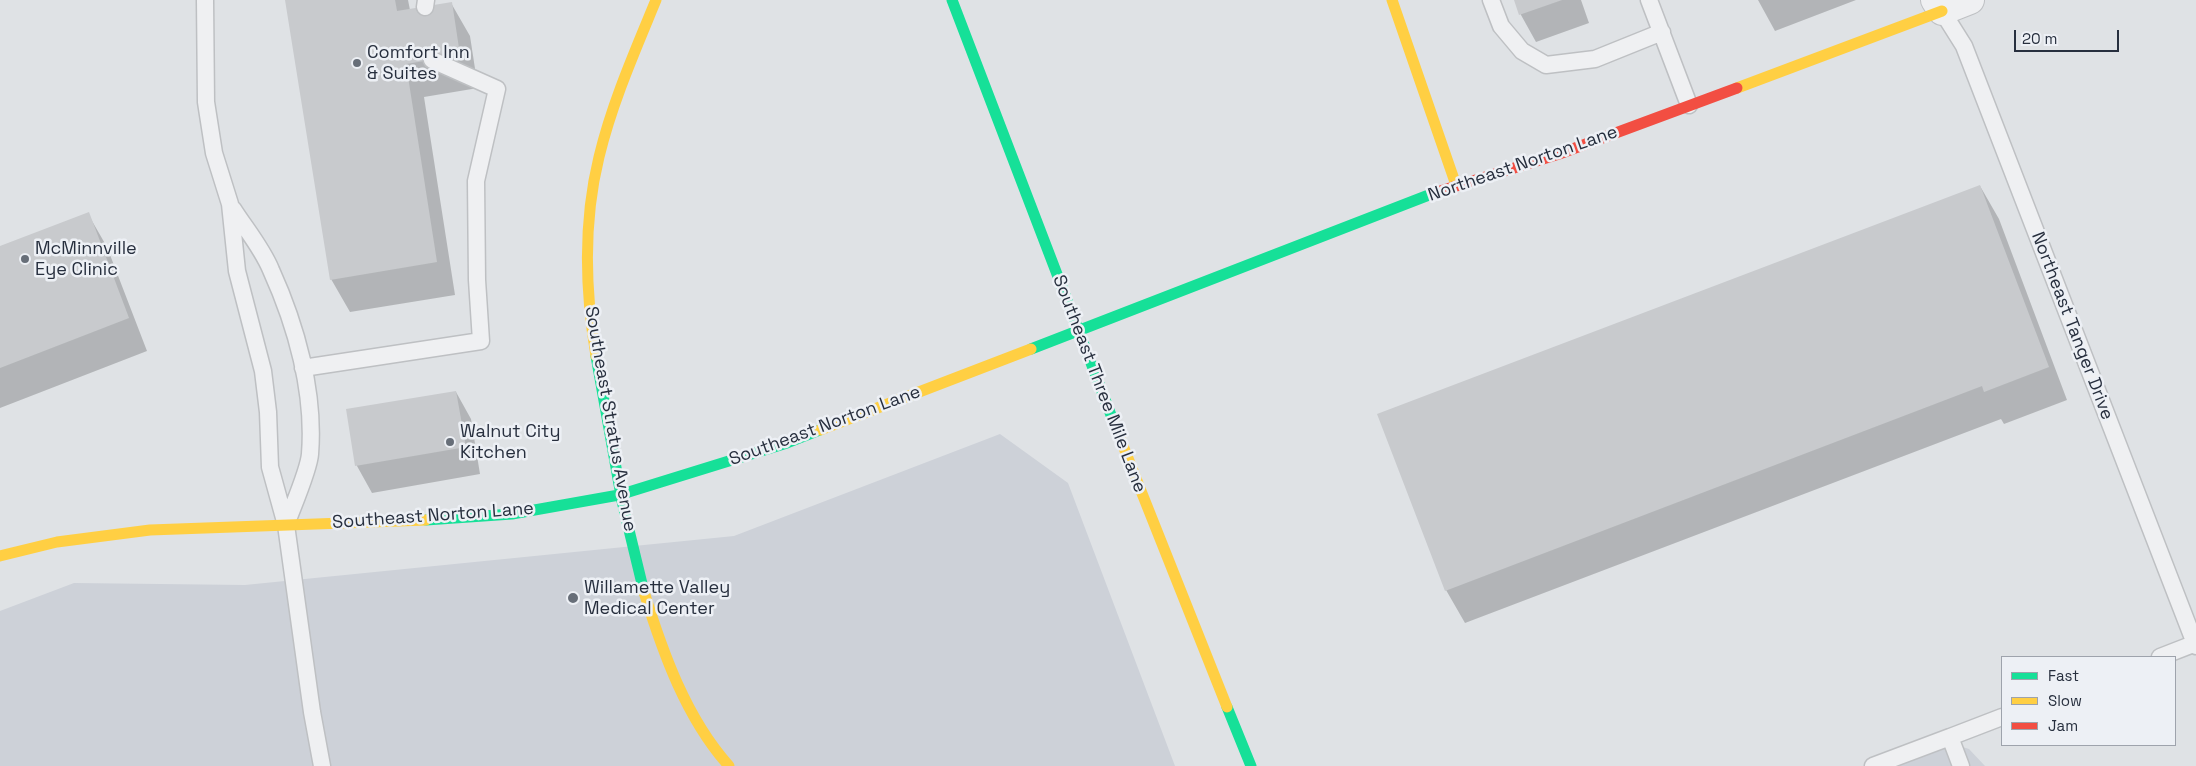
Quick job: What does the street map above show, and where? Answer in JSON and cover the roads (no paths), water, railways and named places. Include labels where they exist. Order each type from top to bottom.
[{"type":"main road","name":"Southeast Stratus Avenue","points":[[656,0],[618,97],[601,153],[590,210],[588,262],[590,319],[619,495],[644,595],[670,670],[704,736],[729,766]]},
{"type":"main road","name":"Southeast Three Mile Lane","points":[[952,0],[1078,331],[1251,766]]},
{"type":"main road","points":[[1392,0],[1456,185]]},
{"type":"main road","name":"Northeast Norton Lane","points":[[1078,331],[1456,185],[1559,154],[1689,105],[1938,5]]},
{"type":"main road","name":"Southeast Norton Lane","points":[[0,556],[57,542],[150,530],[399,522],[512,514],[619,495],[787,443],[1078,331]]},
{"type":"street","name":"Northeast Norton Lane","points":[[1938,5],[1970,0]]},
{"type":"lane","points":[[205,0],[206,102],[214,153],[230,204],[237,271],[263,371],[268,412],[270,467],[286,525],[318,763]]},
{"type":"lane","points":[[1491,0],[1501,26],[1522,51],[1546,66],[1595,59],[1662,32]]},
{"type":"lane","points":[[1649,0],[1689,105]]},
{"type":"lane","name":"Northeast Tanger Drive","points":[[1938,5],[1964,46],[2196,644]]},
{"type":"lane","points":[[303,368],[481,341],[477,280],[476,180],[497,89],[432,60]]},
{"type":"lane","points":[[230,204],[270,268],[294,326],[303,368],[309,412],[310,455],[286,525]]},
{"type":"lane","points":[[2163,656],[2196,644]]},
{"type":"lane","points":[[1873,766],[2001,717]]},
{"type":"lane","points":[[1950,737],[1961,766]]},
{"type":"place","name":"Comfort Inn & Suites","points":[[357,63]]},
{"type":"place","name":"McMinnville Eye Clinic","points":[[25,259]]},
{"type":"place","name":"Walnut City Kitchen","points":[[450,442]]},
{"type":"place","name":"Willamette Valley Medical Center","points":[[573,598]]}]
